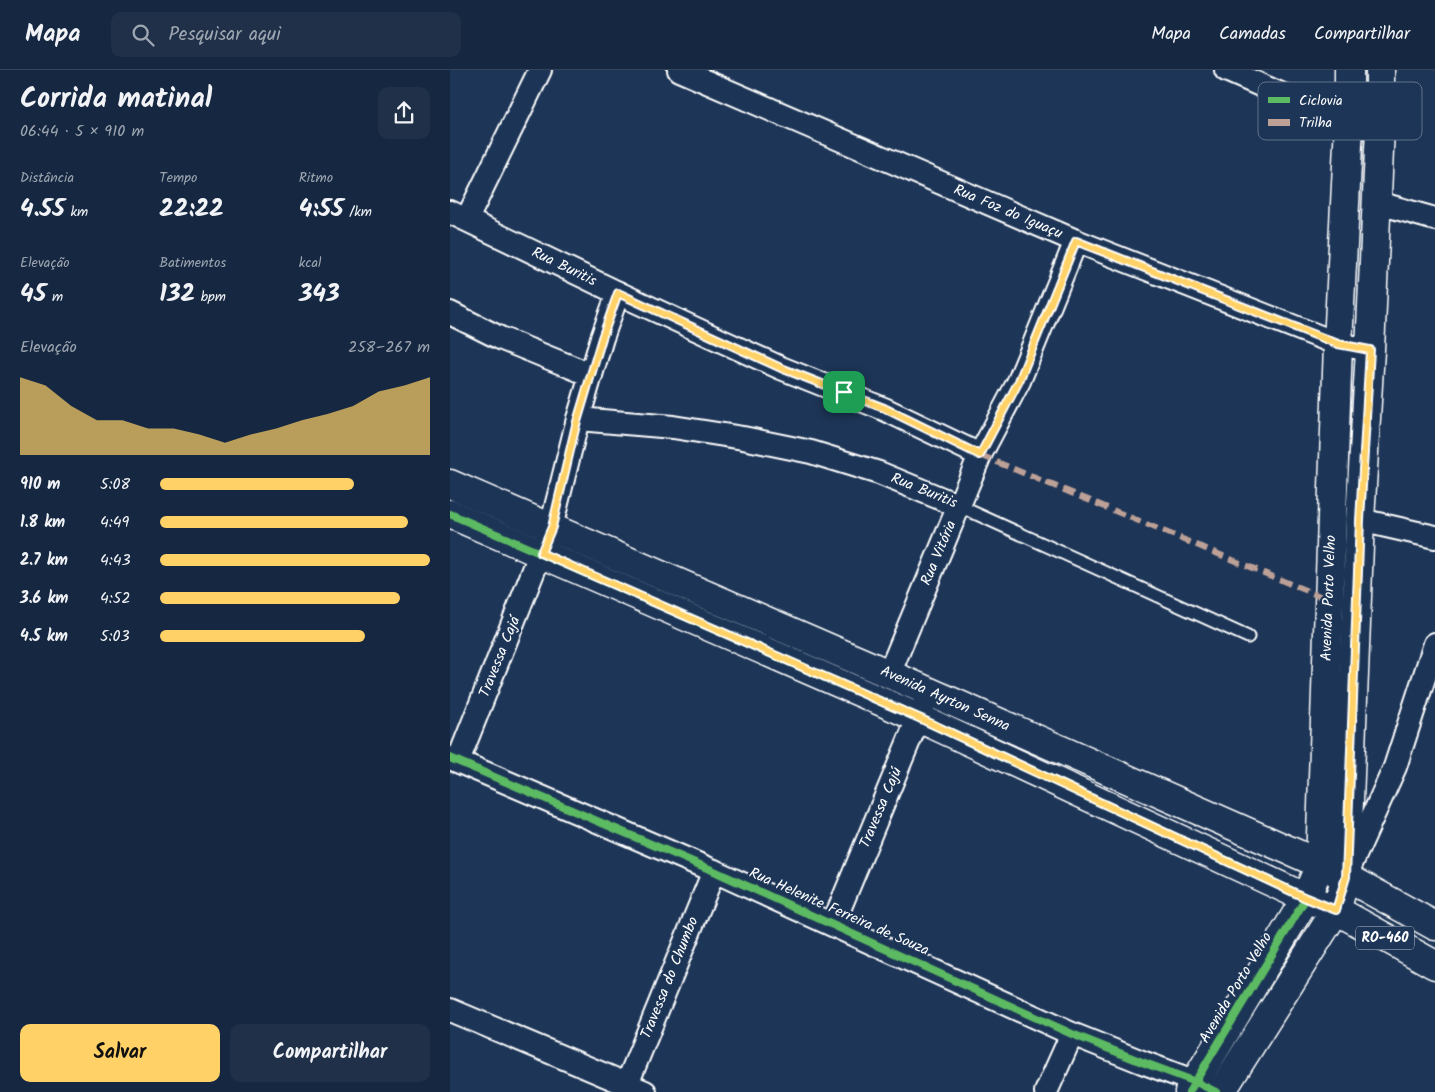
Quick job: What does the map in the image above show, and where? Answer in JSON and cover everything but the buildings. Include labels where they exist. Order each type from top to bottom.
[{"type":"street","points":[[459,216],[540,70]]},
{"type":"street","name":"Rua Foz do Iguaçu","points":[[679,70],[1076,241],[1338,344],[1370,350]]},
{"type":"street","points":[[1226,70],[1258,84]]},
{"type":"street","name":"Avenida Porto Velho","points":[[1200,1089],[1306,898],[1320,864],[1338,344],[1348,140]]},
{"type":"street","name":"Avenida Porto Velho","points":[[1221,1092],[1336,910],[1346,877],[1360,520],[1379,140]]},
{"type":"street","points":[[1375,202],[1435,219]]},
{"type":"street","name":"Rua Buritis","points":[[459,216],[618,293],[781,368],[884,408],[980,455]]},
{"type":"street","name":"Rua Vitória","points":[[889,674],[980,455],[1019,381],[1076,241]]},
{"type":"street","name":"Travessa Cajá","points":[[454,760],[552,527],[578,419],[602,338],[618,293]]},
{"type":"street","points":[[450,314],[500,338],[591,375]]},
{"type":"street","name":"Rua Buritis","points":[[578,419],[673,427],[743,438],[811,452],[879,473],[959,506]]},
{"type":"street","name":"Avenida Ayrton Senna","points":[[450,484],[889,674],[1320,864],[1435,926]]},
{"type":"street","name":"Avenida Ayrton Senna","points":[[450,514],[919,718],[1306,898],[1336,910],[1435,966]]},
{"type":"street","points":[[1360,520],[1435,537]]},
{"type":"street","points":[[1346,877],[1395,767],[1429,682],[1435,644]]},
{"type":"street","name":"Travessa Cajú","points":[[833,924],[930,692]]},
{"type":"street","name":"Rua Helenite Ferreira de Souza","points":[[454,760],[714,871],[1072,1034],[1142,1062],[1200,1089]]},
{"type":"street","name":"Travessa do Chumbo","points":[[636,1088],[714,871]]},
{"type":"street","points":[[450,1010],[636,1088]]},
{"type":"street","points":[[1046,1092],[1072,1034]]},
{"type":"lane","name":"Rua Buritis","points":[[959,506],[1248,637]]},
{"type":"marked path","points":[[980,455],[1329,600]]},
{"type":"cycle path","points":[[450,514],[919,718],[1306,898],[1189,1092]]},
{"type":"cycle path","points":[[450,758],[714,871],[1072,1034],[1196,1082],[1216,1092]]},
{"type":"route","points":[[1076,241],[1338,344],[1370,350],[1360,520],[1346,877],[1336,910],[1306,898],[919,718],[541,553],[552,527],[576,425],[602,338],[618,293],[781,368],[844,392],[884,408],[980,455],[1019,381],[1076,241]]}]
